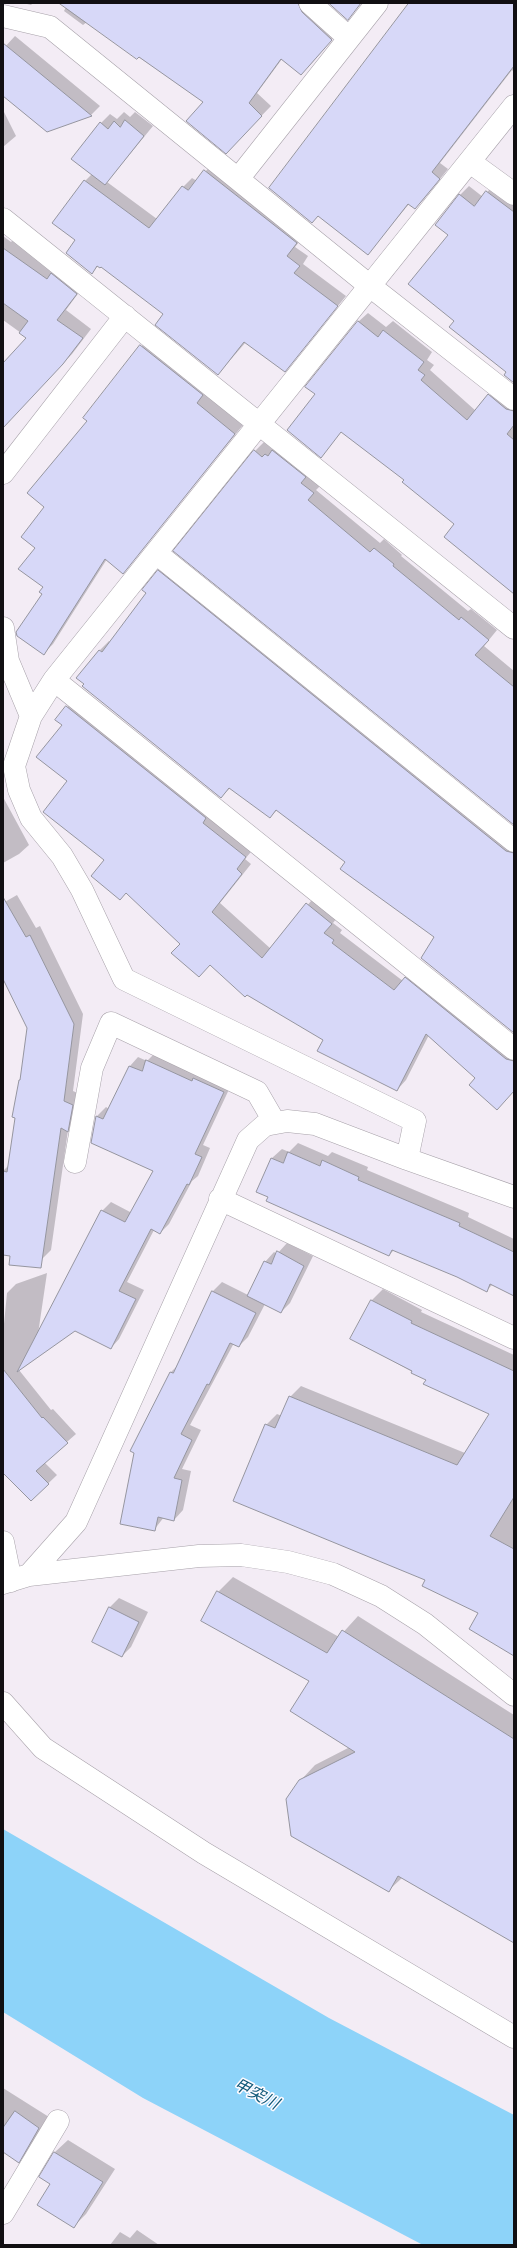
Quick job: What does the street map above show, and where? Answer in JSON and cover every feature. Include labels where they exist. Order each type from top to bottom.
[{"type":"street","points":[[310,3],[348,38]]},
{"type":"street","points":[[238,179],[377,3]]},
{"type":"street","points":[[3,16],[50,27],[370,286],[514,399]]},
{"type":"street","points":[[407,1159],[415,1121],[124,979],[82,890],[62,856],[31,818],[19,790],[14,766],[31,716],[54,680],[514,106]]},
{"type":"street","points":[[470,162],[514,194]]},
{"type":"street","points":[[3,219],[514,628]]},
{"type":"street","points":[[3,473],[125,316]]},
{"type":"street","points":[[156,553],[514,841]]},
{"type":"street","points":[[3,628],[8,661],[31,716]]},
{"type":"street","points":[[54,680],[514,1049]]},
{"type":"street","points":[[75,1162],[92,1068],[111,1023],[257,1092],[275,1123]]},
{"type":"street","points":[[14,1580],[76,1522],[220,1199],[248,1140],[265,1125],[287,1121],[315,1124],[407,1159],[514,1196]]},
{"type":"street","points":[[220,1199],[514,1338]]},
{"type":"street","points":[[3,1542],[14,1580]]},
{"type":"street","points":[[14,1580],[199,1556],[241,1555],[288,1562],[333,1574],[382,1596],[425,1624],[514,1695]]},
{"type":"street","points":[[3,1703],[43,1748],[204,1853],[514,2037]]},
{"type":"street","points":[[3,2213],[58,2121]]},
{"type":"water","name":"甲突川","points":[[3,1829],[329,2018],[514,2115],[514,2245],[423,2245],[143,2098],[3,2012]]},
{"type":"building","points":[[59,3],[298,3],[302,12],[332,40],[301,75],[281,59],[249,103],[262,116],[226,154],[186,121],[203,102],[139,57],[137,59]]},
{"type":"building","points":[[329,3],[361,3],[348,20]]},
{"type":"building","points":[[409,3],[514,3],[514,66],[432,172],[440,179],[415,209],[408,204],[368,255],[318,216],[312,223],[269,188]]},
{"type":"building","points":[[3,43],[92,116],[47,132],[3,96]]},
{"type":"building","points":[[125,120],[144,136],[105,185],[71,159],[100,122],[108,129],[114,121],[120,127]]},
{"type":"building","points":[[204,170],[297,243],[287,256],[300,266],[294,273],[338,306],[285,372],[244,342],[218,375],[155,325],[163,314],[101,267],[100,268],[97,266],[92,274],[66,253],[75,240],[52,223],[84,180],[149,228],[182,186],[188,190]]},
{"type":"building","points":[[486,191],[514,212],[514,383],[504,375],[506,372],[449,327],[454,321],[408,284],[448,235],[435,225],[459,194],[474,206]]},
{"type":"building","points":[[3,248],[47,279],[51,273],[77,294],[57,320],[83,338],[63,364],[3,428],[3,363],[26,338],[19,333],[28,321],[3,303]]},
{"type":"building","points":[[358,321],[378,337],[383,330],[424,362],[418,370],[425,375],[421,380],[467,420],[488,394],[506,409],[514,411],[514,425],[507,434],[514,440],[514,594],[444,537],[454,524],[402,482],[404,480],[341,432],[321,458],[287,430],[315,394],[305,387]]},
{"type":"building","points":[[140,345],[203,395],[197,403],[235,434],[123,574],[105,559],[44,655],[17,636],[16,632],[42,594],[39,592],[43,587],[18,569],[35,548],[21,537],[44,507],[27,493],[87,421],[83,418]]},
{"type":"building","points":[[254,450],[262,457],[265,454],[268,456],[272,450],[306,477],[301,483],[314,493],[308,500],[370,552],[374,548],[394,564],[393,566],[459,620],[461,617],[489,640],[475,655],[514,687],[514,825],[173,551]]},
{"type":"building","points":[[158,570],[506,851],[514,853],[514,1033],[421,958],[434,937],[340,869],[345,862],[276,810],[270,818],[229,788],[221,798],[82,686],[84,684],[76,678],[99,650],[102,652],[146,593],[142,590]]},
{"type":"building","points":[[66,706],[206,818],[203,823],[246,857],[237,869],[242,874],[212,912],[262,958],[306,903],[332,924],[324,933],[334,940],[332,943],[394,990],[405,977],[506,1059],[514,1061],[514,1091],[497,1110],[469,1085],[475,1078],[426,1034],[397,1091],[317,1051],[323,1040],[247,995],[245,997],[210,965],[199,977],[171,953],[180,944],[126,893],[120,900],[91,876],[104,860],[43,812],[67,781],[36,757],[62,725],[55,720]]},
{"type":"building","points":[[3,897],[26,937],[30,935],[74,1024],[64,1101],[73,1105],[68,1132],[61,1128],[41,1268],[9,1265],[10,1256],[3,1255],[3,1171],[7,1172],[15,1118],[12,1117],[20,1080],[27,1028],[3,979]]},
{"type":"building","points":[[146,1060],[192,1081],[193,1078],[224,1092],[195,1154],[202,1157],[189,1185],[187,1184],[160,1234],[151,1229],[119,1291],[136,1299],[111,1349],[75,1331],[17,1372],[101,1210],[125,1222],[153,1171],[91,1143],[96,1116],[103,1119],[129,1066],[142,1071]]},
{"type":"building","points":[[288,1152],[320,1166],[322,1160],[359,1177],[358,1180],[460,1223],[459,1226],[514,1252],[514,1296],[490,1284],[487,1292],[457,1277],[392,1250],[389,1256],[266,1201],[268,1197],[256,1192],[271,1158],[283,1163]]},
{"type":"building","points":[[277,1251],[304,1266],[281,1313],[247,1296],[264,1261],[271,1264]]},
{"type":"building","points":[[212,1291],[256,1313],[239,1347],[230,1343],[209,1385],[207,1384],[181,1434],[192,1440],[174,1478],[182,1480],[174,1521],[158,1517],[155,1531],[120,1524],[134,1453],[130,1451],[170,1372],[173,1373]]},
{"type":"building","points":[[371,1300],[412,1321],[411,1323],[514,1371],[514,1497],[490,1536],[514,1549],[514,1656],[469,1629],[478,1613],[422,1586],[425,1580],[233,1501],[265,1424],[275,1428],[289,1396],[457,1465],[489,1414],[423,1384],[426,1380],[411,1373],[412,1371],[350,1339]]},
{"type":"building","points":[[3,1369],[42,1418],[43,1417],[68,1443],[36,1471],[49,1484],[31,1501],[3,1473]]},
{"type":"building","points":[[217,1591],[327,1653],[342,1630],[514,1739],[514,1943],[398,1876],[389,1892],[291,1836],[286,1799],[299,1780],[355,1752],[290,1711],[309,1681],[201,1621]]},
{"type":"building","points":[[109,1607],[139,1622],[122,1657],[92,1642]]},
{"type":"building","points":[[15,2111],[39,2128],[19,2163],[3,2152],[3,2128]]},
{"type":"building","points":[[54,2152],[103,2182],[74,2228],[37,2205],[50,2184],[39,2177]]}]
